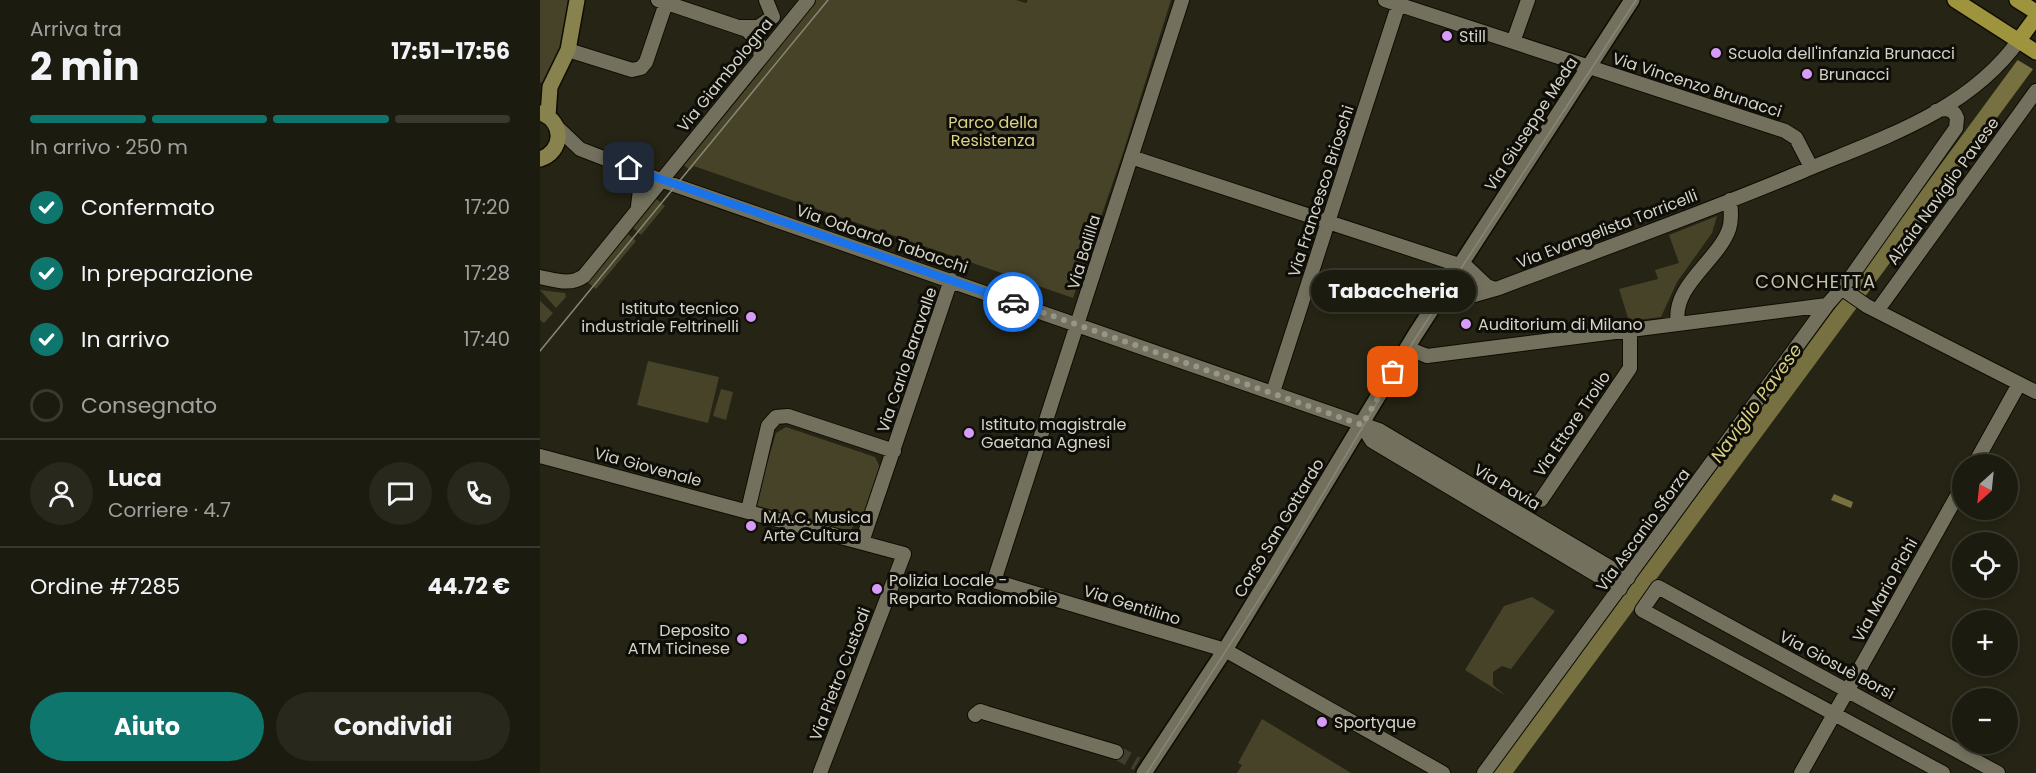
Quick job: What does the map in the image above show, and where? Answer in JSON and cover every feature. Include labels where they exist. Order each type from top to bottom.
[{"type":"main road","points":[[545,160],[558,139],[548,119],[545,88],[568,50],[577,0]]},
{"type":"main road","points":[[1955,0],[2027,45],[2036,17]]},
{"type":"main road","points":[[2017,0],[2036,12]]},
{"type":"street","points":[[766,0],[773,17],[779,19],[794,17]]},
{"type":"street","name":"Via Giambologna","points":[[540,277],[565,282],[578,280],[808,0]]},
{"type":"street","name":"Via Balilla","points":[[994,581],[1182,0]]},
{"type":"street","name":"Via Vincenzo Brunacci","points":[[1385,0],[1400,2],[1785,131],[1796,138],[1811,168]]},
{"type":"street","points":[[1514,42],[1528,0]]},
{"type":"street","name":"Via Giuseppe Meda","points":[[1439,298],[1632,0]]},
{"type":"street","points":[[568,50],[632,69],[640,68],[646,62],[662,1],[739,27],[754,36],[760,49],[760,57]]},
{"type":"street","name":"Via Francesco Brioschi","points":[[1273,392],[1400,2]]},
{"type":"street","points":[[739,27],[758,27],[773,17]]},
{"type":"street","name":"Via Evangelista Torricelli","points":[[1439,298],[1457,300],[1495,289],[1871,144],[1967,93],[2027,45]]},
{"type":"street","name":"Alzaia Naviglio Pavese","points":[[1871,308],[2036,91]]},
{"type":"street","points":[[1936,111],[1946,109],[1953,111],[1957,118],[1956,128],[1845,291],[1871,308],[2036,392]]},
{"type":"street","name":"Via Odoardo Tabacchi","points":[[548,119],[580,149],[660,180],[1273,392],[1362,425]]},
{"type":"street","name":"Via Odoardo Tabacchi","points":[[545,160],[580,149]]},
{"type":"street","points":[[1131,157],[1329,220],[1468,268],[1487,286],[1495,289]]},
{"type":"street","points":[[629,168],[640,190],[638,206]]},
{"type":"street","points":[[1678,324],[1678,311],[1685,294],[1729,229],[1730,200]]},
{"type":"street","name":"Via Carlo Baravalle","points":[[862,542],[951,280]]},
{"type":"street","name":"Via Ascanio Sforza","points":[[1484,773],[1827,305],[1845,291]]},
{"type":"street","name":"Corso San Gottardo","points":[[1142,769],[1225,650],[1439,298]]},
{"type":"street","points":[[1407,348],[1427,356],[1827,305]]},
{"type":"street","name":"Via Ettore Troilo","points":[[1541,500],[1630,368],[1630,330]]},
{"type":"street","points":[[1980,454],[2019,384]]},
{"type":"street","points":[[748,510],[768,426],[776,417],[788,416],[894,451]]},
{"type":"street","name":"Via Pavia","points":[[1362,425],[1372,441],[1410,456],[1624,583]]},
{"type":"street","name":"Via Giovenale","points":[[540,456],[862,542]]},
{"type":"street","name":"Via Mario Pichi","points":[[1801,773],[1952,504]]},
{"type":"street","name":"Via Pietro Custodi","points":[[820,773],[904,554],[862,542]]},
{"type":"street","name":"Via Gentilino","points":[[994,581],[1225,650],[1443,773]]},
{"type":"street","name":"Via Giosuè Borsi","points":[[1834,714],[1641,610],[1658,587],[1998,773]]},
{"type":"street","points":[[975,715],[980,711],[1116,752]]},
{"type":"street","points":[[1834,714],[1943,773]]},
{"type":"green space","points":[[540,0],[568,0],[558,57],[549,77],[543,83],[540,82]]},
{"type":"green space","name":"Parco della Resistenza","points":[[815,0],[1016,0],[1026,3],[1028,0],[1171,0],[1123,153],[1073,298],[694,166],[690,170],[682,164]]},
{"type":"green space","points":[[655,198],[665,206],[641,235],[631,226]]},
{"type":"green space","points":[[1717,216],[1712,233],[1677,282],[1661,317],[1629,321],[1619,289],[1658,279],[1655,270],[1679,263],[1669,235]]},
{"type":"green space","points":[[626,232],[636,241],[596,289],[586,281]]},
{"type":"green space","points":[[540,290],[565,293],[566,297],[556,308]]},
{"type":"green space","points":[[540,301],[553,313],[544,323],[540,320]]},
{"type":"green space","points":[[648,361],[719,377],[708,423],[637,405]]},
{"type":"green space","points":[[721,389],[733,392],[726,420],[713,416]]},
{"type":"green space","points":[[786,427],[875,457],[880,467],[861,525],[853,526],[850,532],[755,505],[776,433]]},
{"type":"green space","points":[[1532,597],[1555,611],[1511,669],[1502,666],[1493,672],[1493,685],[1506,696],[1465,670],[1504,606]]},
{"type":"green space","points":[[1262,719],[1351,773],[1237,773],[1242,765],[1238,763]]},
{"type":"shaded area","points":[[2036,35],[2036,65],[1513,773],[1493,773]]},
{"type":"shaded area","points":[[1834,494],[1853,502],[1851,508],[1831,500]]},
{"type":"pier","points":[[2036,32],[2036,71],[2016,59]]},
{"type":"tunnel","points":[[1116,752],[1137,764]]},
{"type":"tram line","points":[[540,351],[828,0]]},
{"type":"tram line","points":[[1147,773],[1276,573],[1415,339],[1636,0]]},
{"type":"way so far","points":[[1013,302],[1362,425],[1393,372]]},
{"type":"place","name":"Still","points":[[1447,36]]},
{"type":"place","name":"Scuola dell'infanzia Brunacci","points":[[1716,53]]},
{"type":"place","name":"Brunacci","points":[[1807,74]]},
{"type":"place","name":"Istituto tecnico industriale Feltrinelli","points":[[751,317]]},
{"type":"place","name":"Auditorium di Milano","points":[[1466,324]]},
{"type":"place","name":"Tabaccheria","points":[[1393,372]]},
{"type":"place","name":"Istituto magistrale Gaetana Agnesi","points":[[969,433]]},
{"type":"place","name":"M.A.C. Musica Arte Cultura","points":[[751,526]]},
{"type":"place","name":"Polizia Locale - Reparto Radiomobile","points":[[877,589]]},
{"type":"place","name":"Deposito ATM Ticinese","points":[[742,639]]},
{"type":"place","name":"Sportyque","points":[[1322,722]]},
{"type":"district","name":"CONCHETTA","points":[[1816,281]]},
{"type":"route","points":[[629,168],[1013,302]]},
{"type":"water label","name":"Naviglio Pavese","points":[[1756,403]]}]
